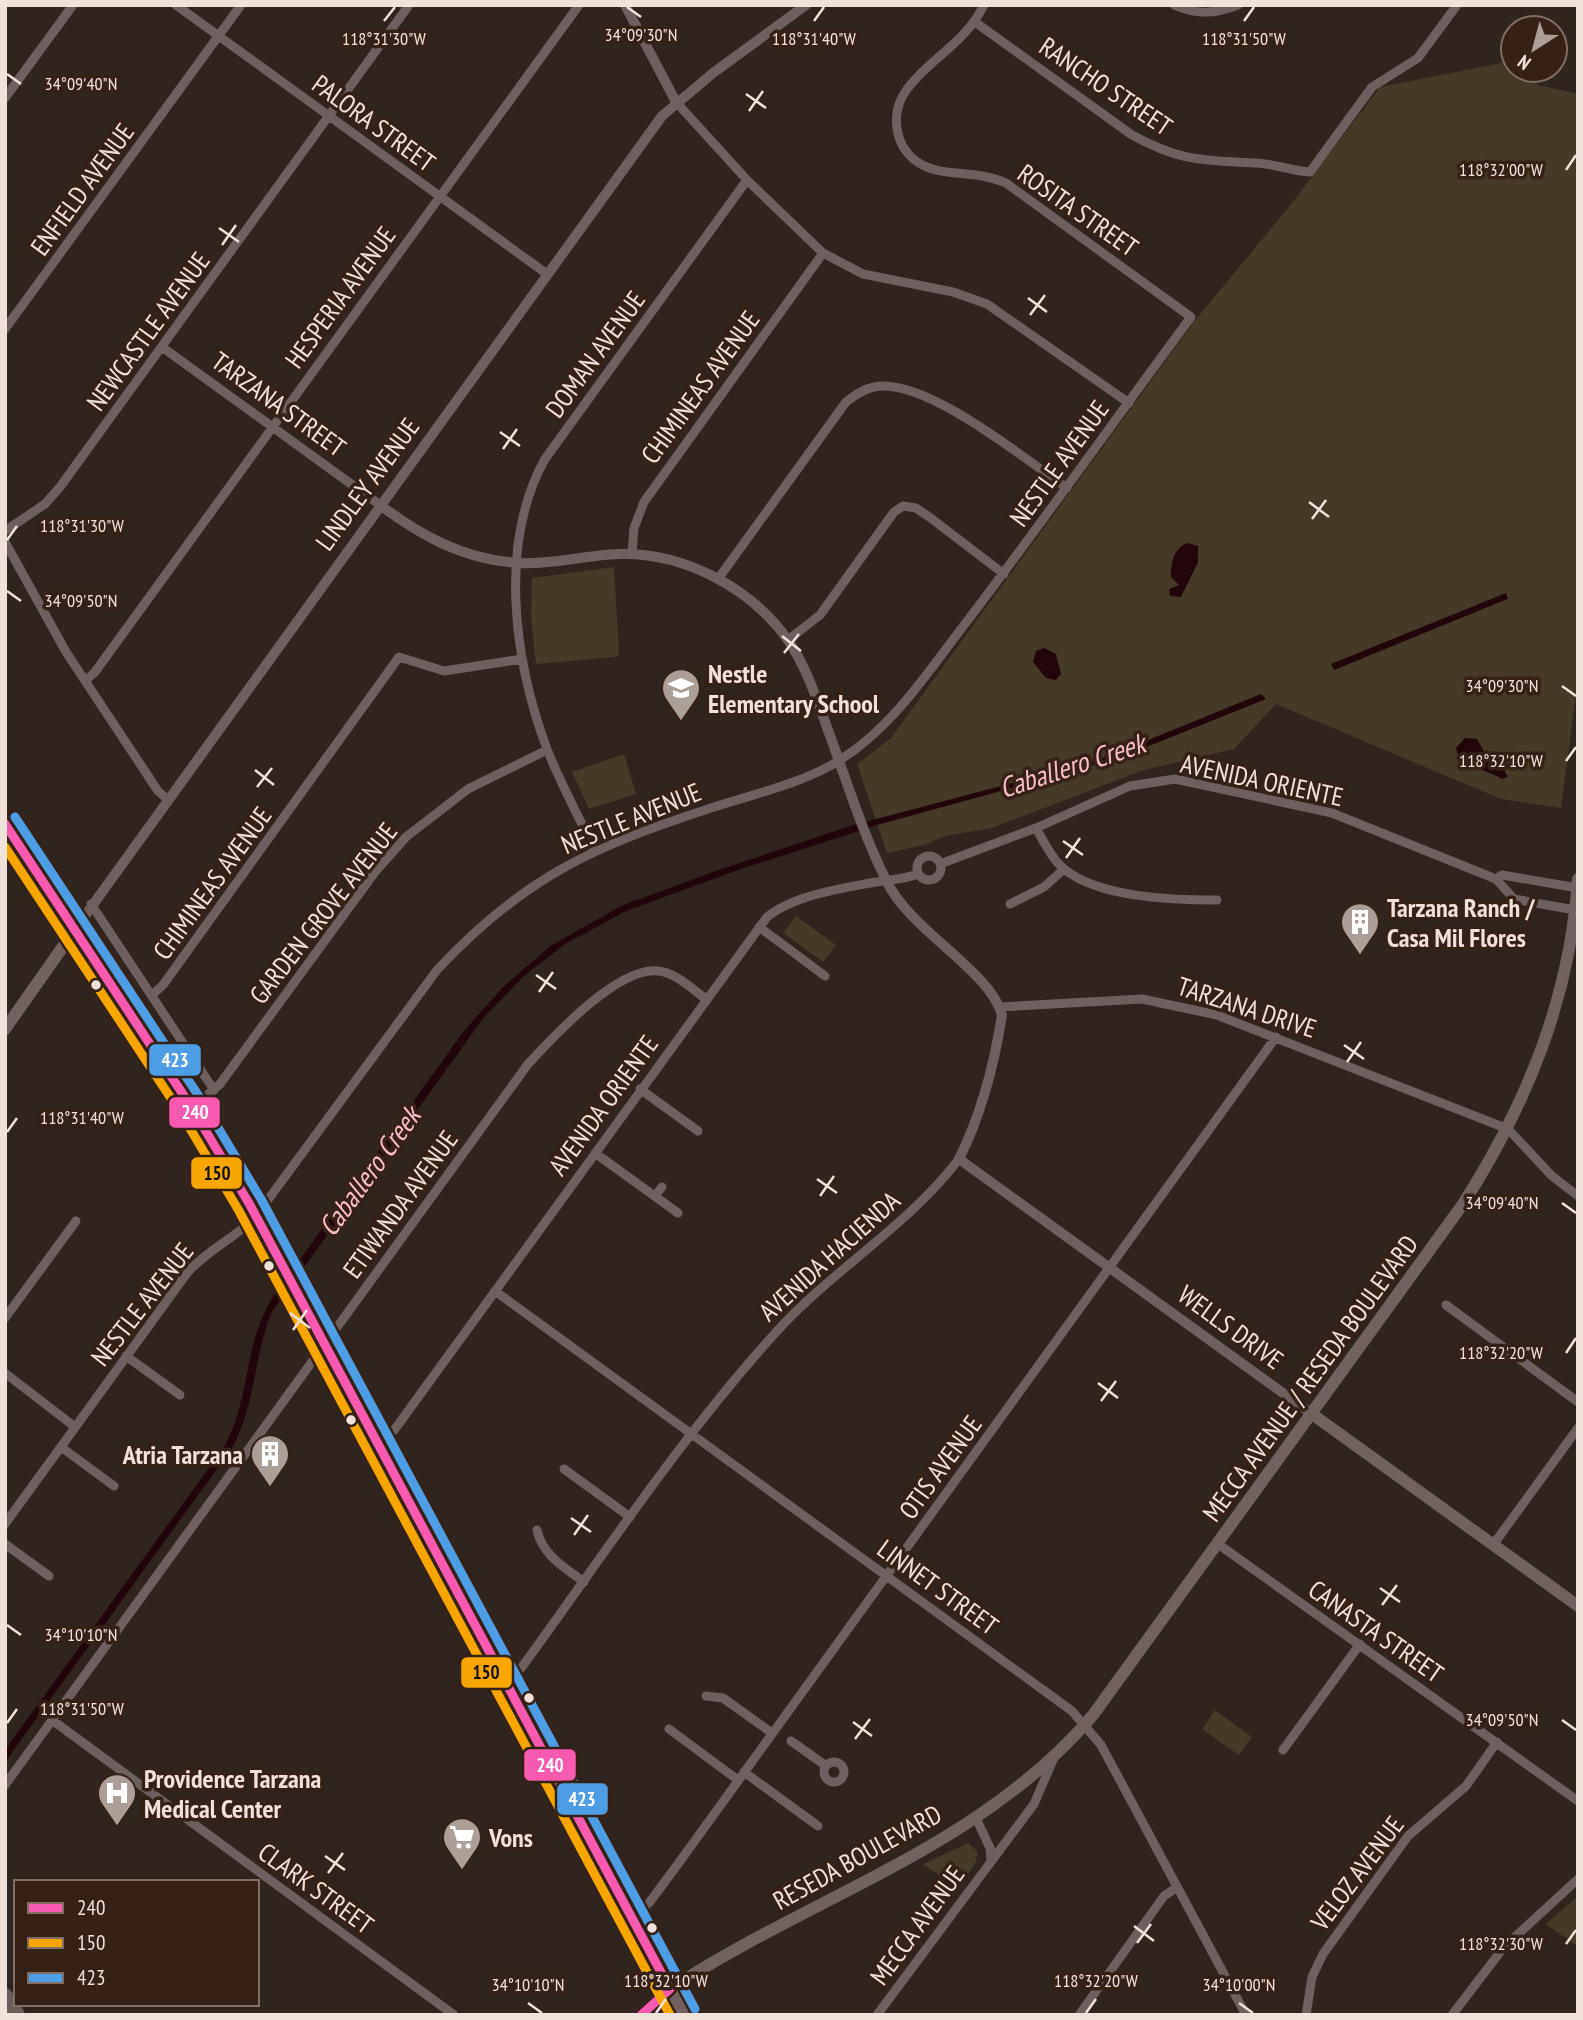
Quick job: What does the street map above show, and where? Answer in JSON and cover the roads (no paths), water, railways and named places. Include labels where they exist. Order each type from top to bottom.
[{"type":"highway","points":[[5,1996],[16,2015]]},
{"type":"main road","points":[[5,824],[192,1108],[256,1216],[684,2015]]},
{"type":"main road","name":"MECCA AVENUE / RESEDA BOULEVARD","points":[[1085,1724],[1463,1204],[1508,1129],[1552,1024],[1575,910],[1578,879]]},
{"type":"main road","name":"LINDLEY AVENUE","points":[[5,1029],[74,931]]},
{"type":"main road","name":"WELLS DRIVE","points":[[1312,1414],[1578,1606]]},
{"type":"main road","name":"RESEDA BOULEVARD","points":[[641,2015],[670,1989],[976,1818],[1025,1782],[1085,1724]]},
{"type":"street","points":[[5,98],[73,5]]},
{"type":"street","name":"PALORA STREET","points":[[176,5],[547,274]]},
{"type":"street","name":"ENFIELD AVENUE","points":[[5,329],[241,5]]},
{"type":"street","name":"NEWCASTLE AVENUE","points":[[5,531],[45,504],[60,487],[409,5]]},
{"type":"street","name":"HESPERIA AVENUE","points":[[85,681],[103,661],[579,5]]},
{"type":"street","points":[[625,5],[676,102],[747,180],[823,253],[863,274],[953,292],[987,304],[1129,403]]},
{"type":"street","name":"ROSITA STREET","points":[[984,5],[975,22],[905,92],[897,113],[897,133],[905,150],[917,163],[932,170],[989,175],[1006,183],[1191,317]]},
{"type":"street","points":[[1174,5],[1200,13],[1222,12],[1238,5]]},
{"type":"street","name":"RANCHO STREET","points":[[975,22],[1132,135],[1157,149],[1180,158],[1212,163],[1259,163],[1306,172],[1313,170],[1372,87],[1418,58],[1457,5]]},
{"type":"street","name":"LINDLEY AVENUE","points":[[74,931],[662,116],[676,102],[804,6]]},
{"type":"street","name":"DOMAN AVENUE","points":[[593,850],[547,750],[531,704],[522,659],[518,563],[522,517],[531,484],[545,459],[747,180]]},
{"type":"street","name":"CHIMINEAS AVENUE","points":[[632,554],[634,528],[644,502],[823,253]]},
{"type":"street","name":"NESTLE AVENUE","points":[[5,1524],[197,1262],[222,1241],[244,1230],[256,1216],[437,970],[498,911],[539,881],[593,850],[625,836],[802,778],[839,760],[877,731],[907,700],[1004,574],[1191,317]]},
{"type":"street","name":"TARZANA STREET","points":[[162,347],[424,536],[456,551],[518,563],[632,554],[679,564],[718,579],[752,603],[788,640],[811,685],[886,881]]},
{"type":"street","points":[[718,579],[846,402],[864,390],[883,386],[942,405],[974,422],[1067,488]]},
{"type":"street","points":[[788,640],[820,615],[894,512],[903,506],[916,508],[928,516],[1004,574]]},
{"type":"street","points":[[5,542],[85,681],[158,791],[167,799]]},
{"type":"street","name":"CHIMINEAS AVENUE","points":[[152,995],[163,985],[399,657],[444,671],[522,659]]},
{"type":"street","name":"GARDEN GROVE AVENUE","points":[[192,1108],[214,1090],[376,872],[406,837],[468,789],[547,750]]},
{"type":"street","name":"AVENIDA ORIENTE","points":[[940,864],[1036,828],[1130,786],[1175,779],[1332,813],[1496,879],[1514,899],[1575,910]]},
{"type":"street","points":[[1036,828],[1064,869],[1082,881],[1172,900],[1217,900]]},
{"type":"street","name":"AVENIDA ORIENTE","points":[[924,857],[935,858],[940,864],[941,871],[934,879],[923,879],[918,874],[917,866],[924,857]]},
{"type":"street","points":[[1010,904],[1044,887],[1064,869]]},
{"type":"street","name":"AVENIDA ORIENTE","points":[[379,1445],[395,1429],[767,917],[785,905],[886,881],[902,880],[918,874]]},
{"type":"street","name":"AVENIDA ORIENTE","points":[[1496,879],[1502,875],[1577,888]]},
{"type":"street","points":[[886,881],[906,912],[981,982],[1000,1007]]},
{"type":"street","points":[[91,904],[214,1090]]},
{"type":"street","points":[[759,927],[825,976]]},
{"type":"street","name":"ETIWANDA AVENUE","points":[[5,1785],[528,1064],[553,1037],[629,978],[649,970],[672,975],[706,999]]},
{"type":"street","name":"TARZANA DRIVE","points":[[1000,1007],[1142,999],[1217,1015],[1508,1129],[1552,1176],[1578,1196]]},
{"type":"street","name":"AVENIDA HACIENDA","points":[[507,1682],[522,1667],[723,1392],[784,1324],[828,1281],[922,1204],[959,1160],[981,1111],[990,1081],[1002,1015],[1000,1007]]},
{"type":"street","name":"OTIS AVENUE","points":[[631,1917],[649,1903],[1276,1037]]},
{"type":"street","points":[[640,1089],[698,1131]]},
{"type":"street","points":[[594,1153],[678,1213]]},
{"type":"street","name":"WELLS DRIVE","points":[[959,1160],[1312,1414]]},
{"type":"street","points":[[655,1196],[662,1187]]},
{"type":"street","points":[[5,1318],[76,1221]]},
{"type":"street","name":"LINNET STREET","points":[[495,1291],[1072,1711],[1101,1745],[1246,2015]]},
{"type":"street","points":[[1446,1305],[1578,1402]]},
{"type":"street","points":[[126,1356],[180,1395]]},
{"type":"street","points":[[5,1373],[75,1427]]},
{"type":"street","points":[[1493,1545],[1578,1428]]},
{"type":"street","points":[[61,1447],[114,1486]]},
{"type":"street","points":[[564,1469],[631,1517]]},
{"type":"street","points":[[537,1530],[552,1559],[584,1582]]},
{"type":"street","points":[[5,1544],[49,1576]]},
{"type":"street","name":"CANASTA STREET","points":[[1218,1544],[1578,1801]]},
{"type":"street","points":[[1283,1750],[1360,1644]]},
{"type":"street","points":[[706,1696],[723,1698],[772,1733]]},
{"type":"street","name":"CLARK STREET","points":[[52,1720],[454,2015]]},
{"type":"street","points":[[669,1729],[818,1826]]},
{"type":"street","points":[[791,1741],[825,1765]]},
{"type":"street","name":"VELOZ AVENUE","points":[[1306,2015],[1312,1977],[1322,1954],[1408,1836],[1466,1786],[1497,1742]]},
{"type":"street","name":"MECCA AVENUE","points":[[877,2015],[1034,1804],[1055,1755]]},
{"type":"street","name":"MECCA AVENUE","points":[[976,1818],[990,1848],[991,1860]]},
{"type":"street","points":[[1452,2015],[1495,1957],[1578,1879]]},
{"type":"street","points":[[1079,2015],[1164,1896],[1176,1888]]},
{"type":"water","points":[[1187,543],[1198,546],[1198,562],[1181,597],[1170,596],[1169,589],[1179,585],[1171,577],[1174,557]]},
{"type":"water","points":[[1506,593],[1508,599],[1334,670],[1331,664]]},
{"type":"water","points":[[1044,648],[1056,654],[1061,674],[1056,680],[1046,678],[1033,662],[1036,651]]},
{"type":"water","points":[[1261,694],[1266,699],[1144,748],[1143,743],[1153,738]]},
{"type":"water","points":[[1465,738],[1477,739],[1487,757],[1500,763],[1508,777],[1502,779],[1462,759],[1456,748]]},
{"type":"water","points":[[1128,748],[1129,753],[1091,766],[877,825],[735,871],[626,911],[565,944],[525,975],[485,1016],[271,1313],[250,1399],[232,1448],[5,1762],[5,1750],[224,1447],[239,1410],[256,1333],[273,1297],[464,1031],[504,986],[552,945],[621,906],[850,826],[1091,762]]},
{"type":"waterway","name":"Caballero Creek","points":[[1125,752],[1145,744]]},
{"type":"place","name":"Nestle Elementary School","points":[[681,722]]},
{"type":"place","name":"Tarzana Ranch / Casa Mil Flores","points":[[1360,956]]},
{"type":"place","name":"Atria Tarzana","points":[[270,1488]]},
{"type":"place","name":"Providence Tarzana Medical Center","points":[[117,1827]]},
{"type":"place","name":"Vons","points":[[462,1871]]}]
